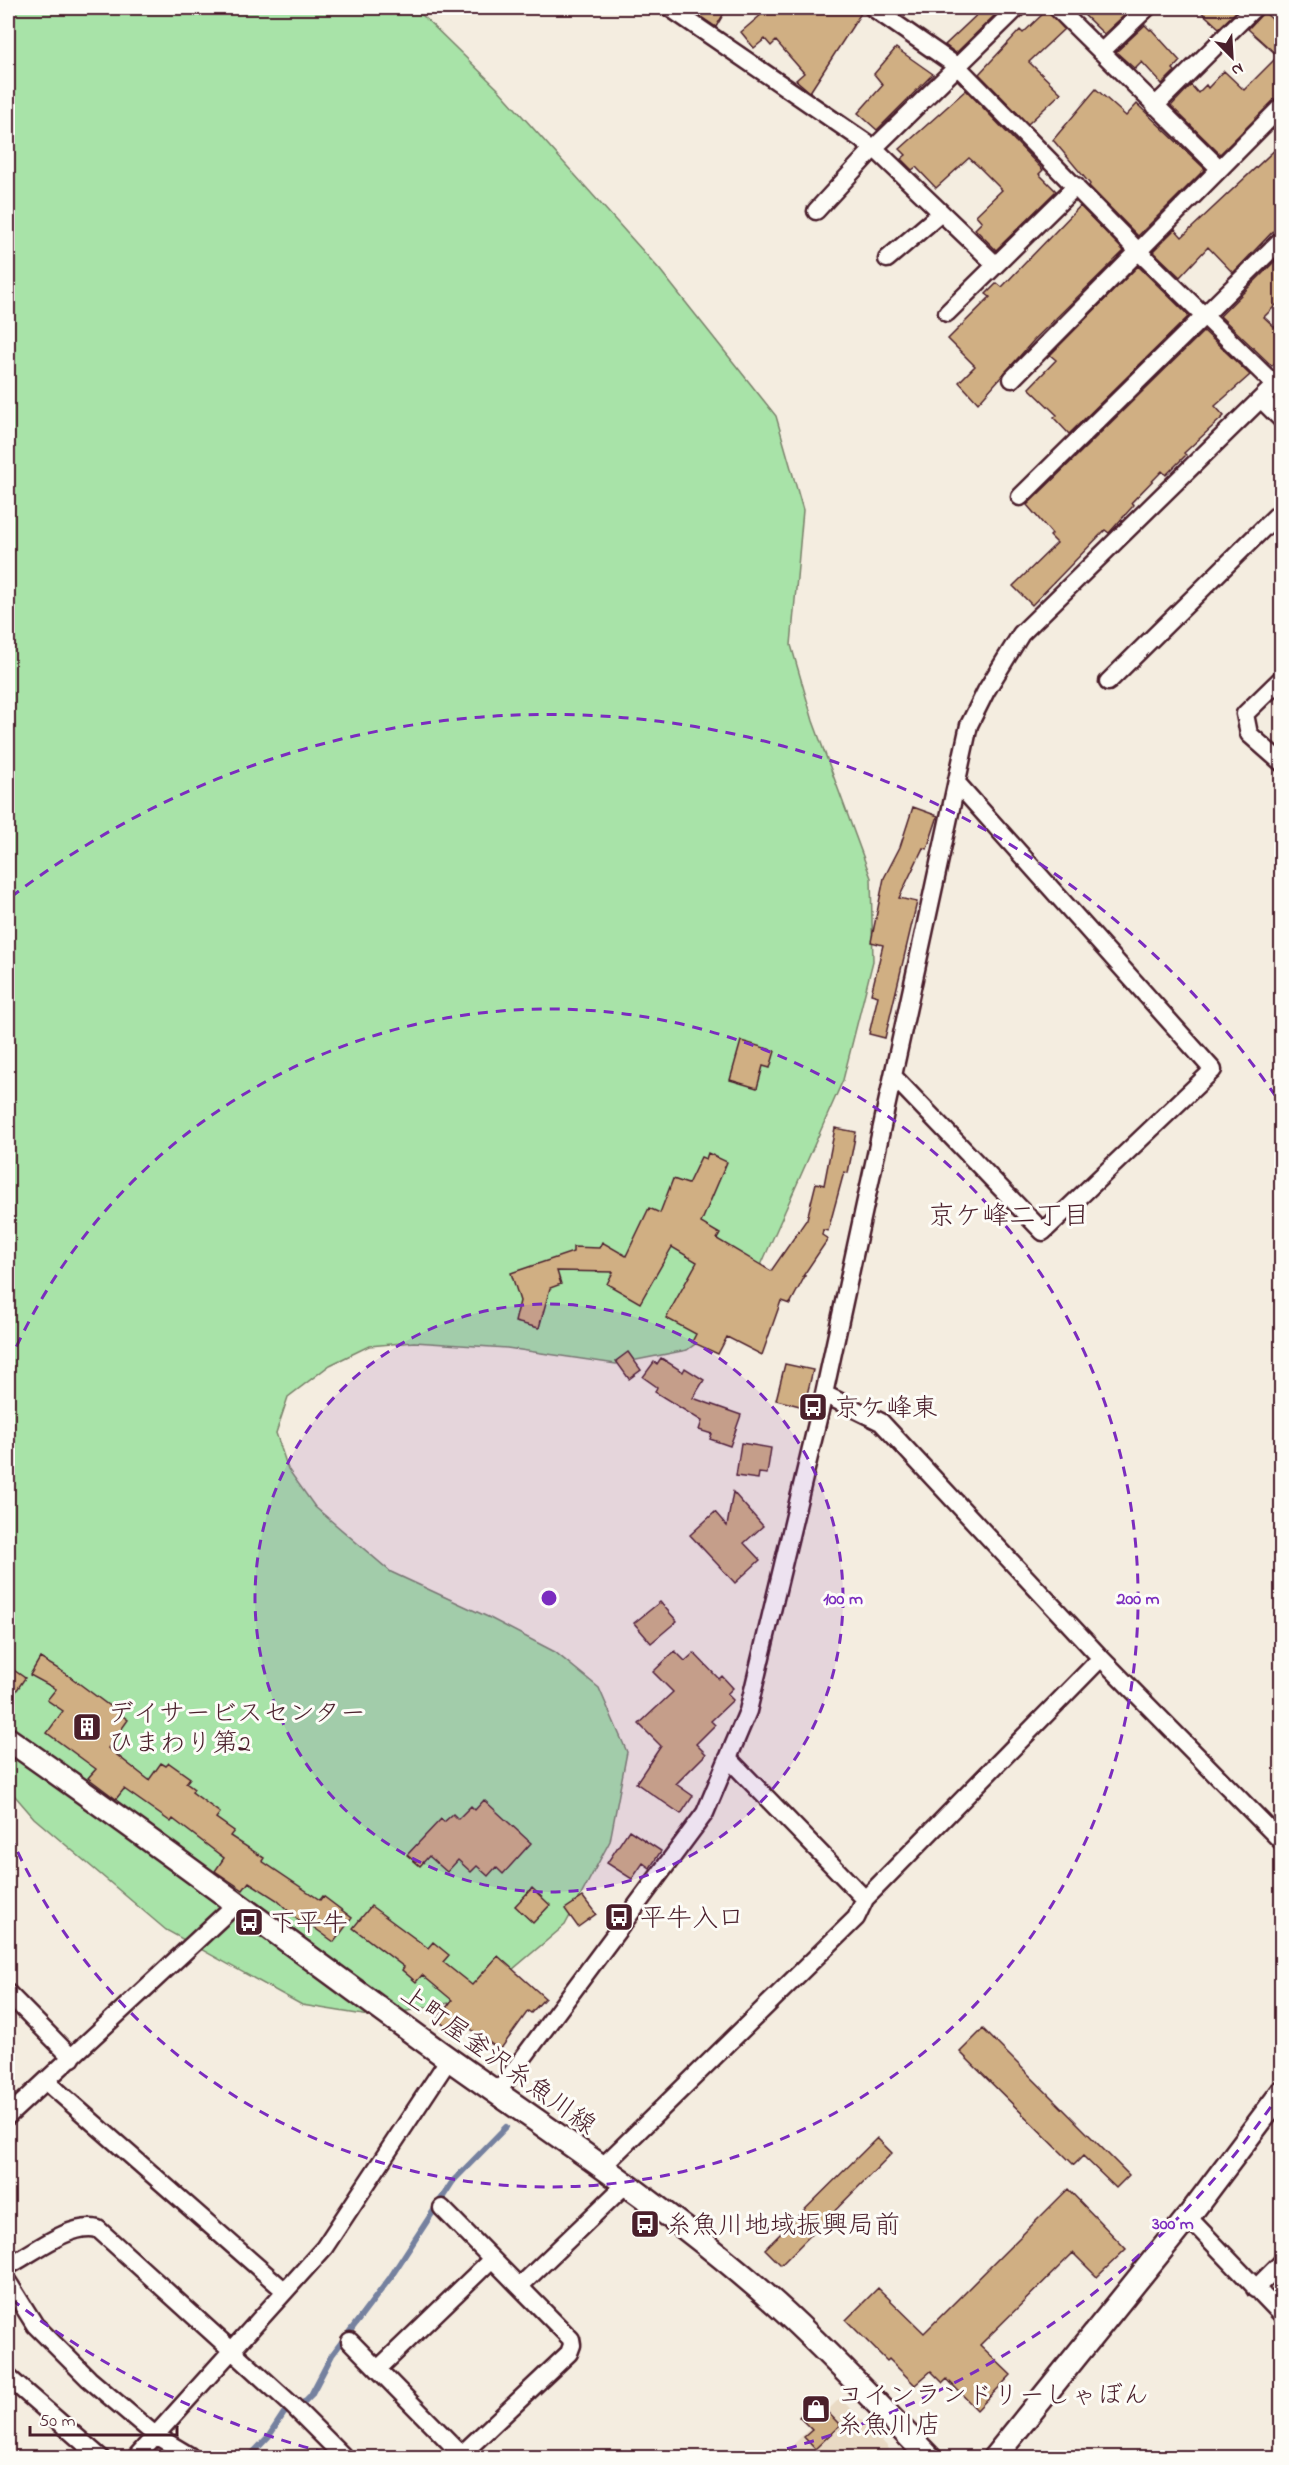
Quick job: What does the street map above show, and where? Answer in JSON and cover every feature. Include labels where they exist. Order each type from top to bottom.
[{"type":"main road","name":"上町屋釜沢糸魚川線","points":[[8,1739],[135,1828],[235,1905],[602,2168],[709,2248],[776,2304],[930,2457]]},
{"type":"main road","points":[[994,2457],[1188,2217],[1281,2092]]},
{"type":"street","points":[[497,2093],[705,1813],[748,1712],[824,1394],[969,725],[986,691],[1021,634],[1278,382],[1138,251],[958,67],[873,8]]},
{"type":"street","points":[[816,211],[874,148],[1017,8]]},
{"type":"street","points":[[1057,8],[1219,168]]},
{"type":"street","points":[[1101,52],[1147,8]]},
{"type":"street","points":[[1155,105],[1254,8]]},
{"type":"street","points":[[674,9],[874,148],[996,265]]},
{"type":"street","points":[[1012,379],[1281,106]]},
{"type":"street","points":[[947,313],[1076,186]]},
{"type":"street","points":[[887,259],[941,213]]},
{"type":"street","points":[[1020,497],[1281,239]]},
{"type":"street","points":[[1262,399],[1281,420]]},
{"type":"street","points":[[1108,682],[1281,510]]},
{"type":"street","points":[[1281,678],[1245,714],[1249,734],[1281,763]]},
{"type":"street","points":[[892,1076],[1043,1232],[1213,1070],[957,783]]},
{"type":"street","points":[[824,1394],[880,1422],[1101,1658],[1281,1842]]},
{"type":"street","points":[[602,2168],[856,1918],[865,1899],[1101,1658]]},
{"type":"street","points":[[728,1758],[865,1899]]},
{"type":"street","points":[[8,2116],[235,1905]]},
{"type":"street","points":[[8,1993],[72,2058]]},
{"type":"street","points":[[135,2457],[324,2248],[374,2169],[449,2059]]},
{"type":"street","points":[[46,2081],[285,2291]]},
{"type":"street","points":[[520,2286],[625,2185]]},
{"type":"street","points":[[350,2341],[464,2456],[569,2353],[572,2345],[571,2338],[442,2208]]},
{"type":"street","points":[[1188,2217],[1281,2315]]},
{"type":"street","points":[[8,2266],[42,2245],[86,2226],[98,2229],[293,2406],[345,2457]]},
{"type":"street","points":[[378,2369],[492,2259]]},
{"type":"street","points":[[1255,2289],[1281,2262]]},
{"type":"street","points":[[8,2283],[35,2325],[89,2379],[154,2435],[190,2456]]},
{"type":"street","points":[[8,2377],[101,2457]]},
{"type":"shaded area","points":[[840,2398],[888,2447],[888,2457],[780,2458]]},
{"type":"green space","points":[[8,8],[415,8],[498,89],[660,270],[776,416],[803,510],[791,645],[813,721],[871,878],[873,961],[843,1080],[762,1263],[734,1316],[687,1350],[616,1364],[507,1348],[414,1342],[369,1346],[330,1365],[288,1397],[276,1433],[288,1469],[315,1507],[391,1572],[488,1617],[555,1652],[599,1688],[627,1752],[610,1841],[565,1925],[480,1997],[376,2017],[302,2005],[166,1930],[34,1818],[8,1788]]},
{"type":"building","points":[[688,8],[727,8],[716,27]]},
{"type":"building","points":[[769,8],[863,8],[863,10],[810,92],[796,80],[804,73],[776,41],[771,46],[765,39],[754,48],[741,32]]},
{"type":"building","points":[[984,8],[1002,8],[956,53],[945,45]]},
{"type":"building","points":[[1071,8],[1127,8],[1130,10],[1104,34],[1081,12],[1079,15]]},
{"type":"building","points":[[1197,8],[1240,8],[1219,28]]},
{"type":"building","points":[[1047,10],[1064,29],[1029,62],[1061,93],[1028,124],[979,74],[1020,30],[1023,33]]},
{"type":"building","points":[[1264,12],[1281,27],[1281,96],[1275,99],[1220,154],[1171,106],[1191,85],[1198,93],[1206,85],[1208,88],[1224,71],[1244,90],[1278,56],[1248,29]]},
{"type":"building","points":[[1145,25],[1180,61],[1173,69],[1175,71],[1162,84],[1142,62],[1135,69],[1116,52]]},
{"type":"building","points":[[896,48],[933,74],[877,130],[858,113],[883,85],[874,74]]},
{"type":"building","points":[[1096,89],[1126,116],[1137,104],[1205,169],[1138,236],[1089,186],[1090,184],[1053,140]]},
{"type":"building","points":[[966,90],[1043,170],[1039,174],[1056,191],[996,250],[975,229],[982,222],[976,215],[1002,190],[978,166],[969,158],[936,188],[916,167],[912,170],[901,159],[906,155],[900,149]]},
{"type":"building","points":[[1281,144],[1281,223],[1233,273],[1208,247],[1180,277],[1153,251],[1175,229],[1182,237]]},
{"type":"building","points":[[1080,206],[1124,251],[1034,340],[978,403],[959,382],[975,366],[948,339],[990,297],[986,294],[997,283],[1002,287]]},
{"type":"building","points":[[1277,259],[1281,263],[1281,300],[1264,317],[1281,333],[1281,356],[1272,366],[1220,316]]},
{"type":"building","points":[[1138,266],[1189,316],[1069,434],[1054,418],[1057,415],[1029,388],[1056,360],[1050,355]]},
{"type":"building","points":[[1204,331],[1250,375],[1215,406],[1224,416],[1184,453],[1186,455],[1166,475],[1162,471],[1131,503],[1134,505],[1109,533],[1105,530],[1032,605],[1013,586],[1057,543],[1027,505]]},
{"type":"building","points":[[913,807],[938,816],[927,849],[923,848],[899,898],[917,902],[885,1038],[869,1034],[878,996],[871,994],[883,945],[871,942],[884,878],[900,847]]},
{"type":"building","points":[[741,1041],[775,1051],[770,1068],[763,1066],[757,1088],[730,1080]]},
{"type":"building","points":[[835,1128],[856,1132],[848,1173],[844,1172],[828,1231],[823,1230],[822,1235],[828,1239],[803,1276],[805,1276],[790,1304],[781,1301],[762,1355],[727,1337],[718,1354],[692,1342],[696,1334],[666,1318],[697,1262],[672,1247],[640,1303],[607,1284],[613,1272],[557,1271],[561,1284],[550,1288],[539,1328],[515,1322],[520,1301],[511,1273],[573,1252],[573,1247],[599,1248],[602,1242],[626,1256],[649,1208],[660,1213],[673,1179],[688,1184],[701,1157],[706,1159],[708,1153],[727,1162],[701,1223],[720,1234],[717,1239],[771,1271],[807,1219],[816,1183],[824,1185]]},
{"type":"building","points":[[628,1352],[641,1370],[629,1379],[616,1361]]},
{"type":"building","points":[[661,1358],[683,1372],[685,1368],[704,1380],[693,1398],[741,1415],[730,1446],[710,1439],[712,1434],[699,1430],[702,1421],[655,1392],[657,1387],[643,1377],[654,1362],[657,1364]]},
{"type":"building","points":[[785,1364],[813,1370],[804,1407],[776,1400]]},
{"type":"building","points":[[741,1443],[771,1448],[767,1474],[759,1473],[758,1479],[736,1476]]},
{"type":"building","points":[[733,1492],[763,1526],[744,1543],[760,1560],[735,1583],[690,1535],[715,1512],[727,1526]]},
{"type":"building","points":[[660,1602],[677,1621],[651,1643],[634,1623]]},
{"type":"building","points":[[675,1651],[685,1661],[694,1653],[719,1679],[722,1676],[733,1688],[727,1694],[733,1700],[711,1721],[715,1725],[696,1744],[706,1754],[676,1784],[693,1796],[681,1814],[636,1783],[661,1746],[639,1724],[673,1692],[653,1672]]},
{"type":"building","points":[[40,1658],[65,1673],[128,1720],[108,1748],[149,1780],[161,1763],[166,1766],[169,1763],[190,1778],[186,1783],[194,1789],[192,1792],[220,1813],[216,1818],[234,1831],[230,1836],[264,1858],[262,1861],[320,1900],[323,1896],[352,1918],[334,1942],[302,1919],[300,1922],[277,1900],[249,1882],[243,1890],[215,1871],[224,1858],[173,1819],[171,1822],[124,1789],[116,1799],[88,1778],[96,1769],[47,1733],[63,1711],[47,1700],[56,1689],[30,1675]]},
{"type":"building","points":[[8,1666],[25,1678],[8,1703]]},
{"type":"building","points":[[484,1800],[531,1843],[503,1874],[496,1867],[488,1876],[477,1866],[471,1872],[458,1860],[447,1872],[429,1856],[420,1866],[407,1855],[441,1819],[444,1822],[453,1814],[458,1819],[471,1806],[475,1810]]},
{"type":"building","points":[[629,1830],[661,1851],[650,1868],[643,1863],[632,1879],[607,1863]]},
{"type":"building","points":[[532,1888],[550,1905],[533,1923],[515,1906]]},
{"type":"building","points":[[583,1897],[596,1914],[578,1927],[565,1909]]},
{"type":"building","points":[[371,1906],[428,1948],[433,1942],[449,1955],[443,1962],[472,1985],[498,1956],[545,1998],[531,2013],[528,2011],[500,2050],[465,2025],[458,2035],[437,2020],[452,2000],[422,1975],[416,1982],[402,1970],[404,1967],[353,1928]]},
{"type":"building","points":[[983,2029],[1129,2175],[1116,2188],[1083,2156],[1074,2165],[960,2052]]},
{"type":"building","points":[[877,2138],[892,2153],[781,2265],[765,2249]]},
{"type":"building","points":[[1068,2189],[1126,2249],[1097,2277],[1073,2253],[980,2345],[1011,2375],[977,2410],[947,2379],[943,2383],[931,2371],[915,2385],[846,2320],[878,2288],[924,2333]]},
{"type":"building","points":[[816,2400],[840,2425],[815,2449],[804,2437],[812,2430],[799,2417]]},
{"type":"waterway","points":[[248,2458],[269,2436],[284,2413],[303,2403],[311,2395],[332,2355],[390,2278],[453,2181],[506,2127]]},
{"type":"place","name":"京ケ峰東","points":[[813,1407]]},
{"type":"place","name":"デイサービスセンター ひまわり第2","points":[[87,1727]]},
{"type":"place","name":"平牛入口","points":[[619,1917]]},
{"type":"place","name":"下平牛","points":[[249,1922]]},
{"type":"place","name":"糸魚川地域振興局前","points":[[645,2224]]},
{"type":"place","name":"コインランドリーしゃぼん 糸魚川店","points":[[816,2409]]},
{"type":"district","name":"京ケ峰二丁目","points":[[1009,1215]]}]
